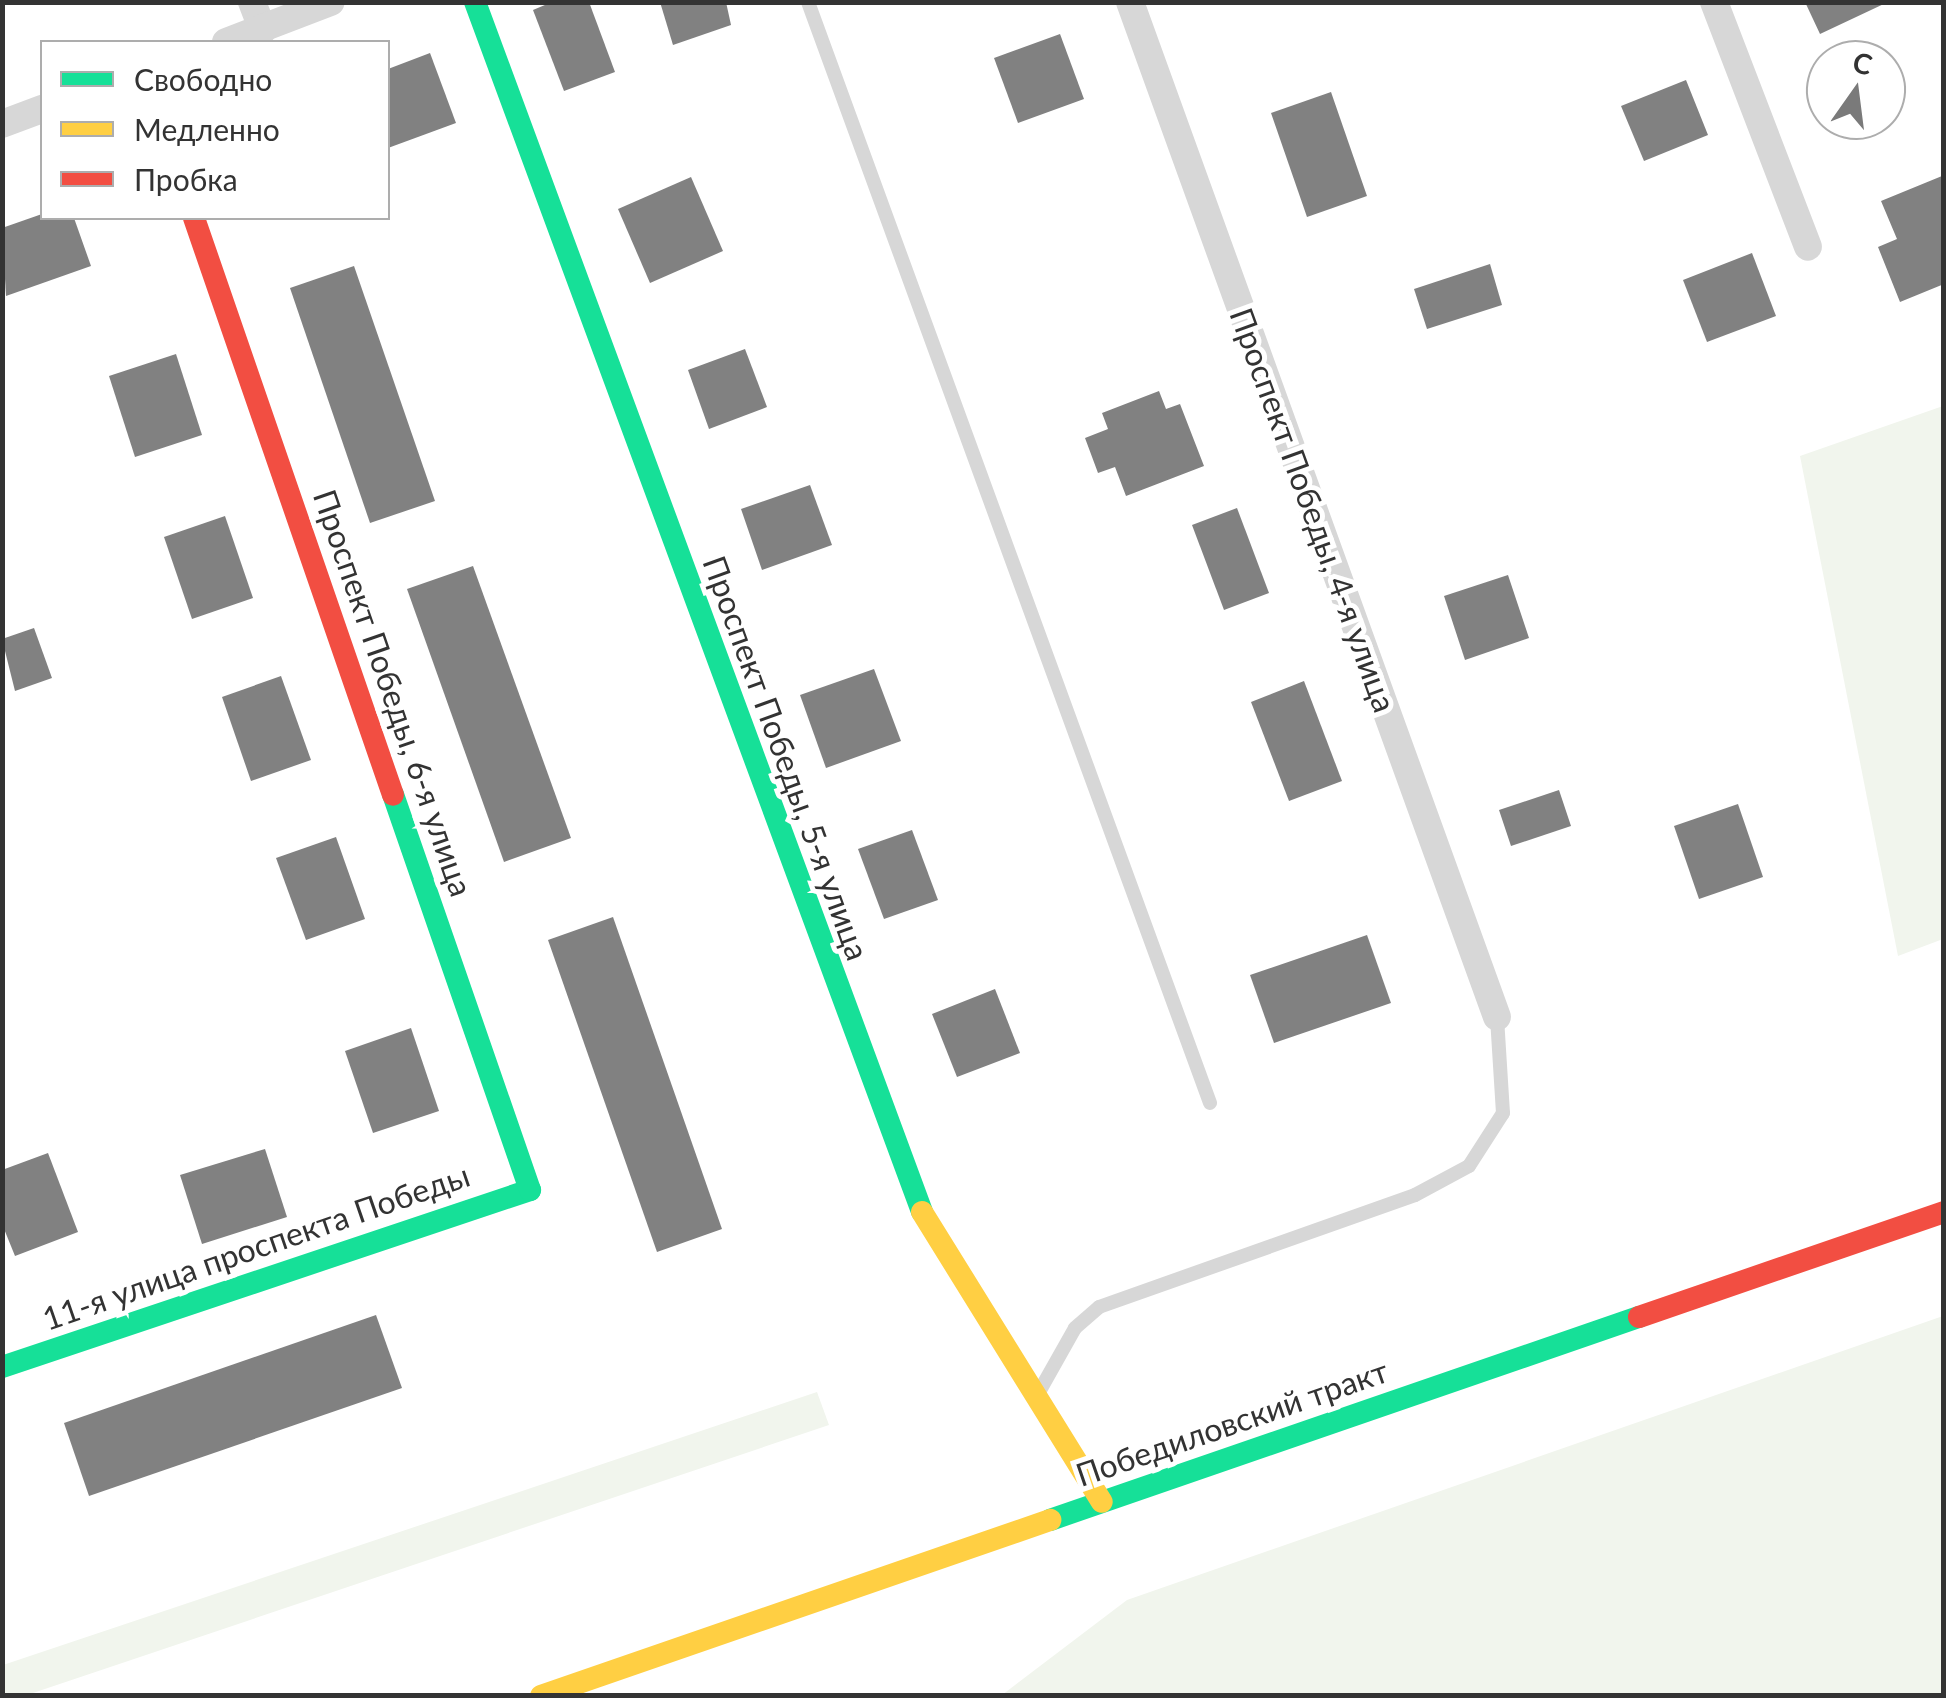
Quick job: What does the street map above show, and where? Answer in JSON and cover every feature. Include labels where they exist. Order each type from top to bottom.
[{"type":"street","points":[[252,2],[263,30]]},
{"type":"street","points":[[232,40],[331,2]]},
{"type":"street","name":"Проспект Победы, 5-я улица","points":[[474,2],[910,1192],[1039,1392],[1102,1502]]},
{"type":"street","name":"Проспект Победы, 4-я улица","points":[[1130,2],[1497,1017]]},
{"type":"street","points":[[1714,2],[1808,246]]},
{"type":"street","points":[[2,124],[40,110]]},
{"type":"street","name":"Проспект Победы, 6-я улица","points":[[195,220],[530,1190]]},
{"type":"street","name":"11-я улица проспекта Победы","points":[[2,1367],[530,1190]]},
{"type":"street","name":"Победиловский тракт","points":[[541,1696],[1944,1212]]},
{"type":"lane","points":[[808,2],[1210,1103]]},
{"type":"lane","points":[[1039,1392],[1075,1328],[1099,1307],[1415,1194],[1469,1166],[1503,1113],[1497,1017]]},
{"type":"shaded area","points":[[1943,406],[1943,939],[1898,956],[1800,456]]},
{"type":"shaded area","points":[[1943,1316],[1943,1695],[1002,1695],[1127,1600]]},
{"type":"shaded area","points":[[817,1392],[829,1425],[27,1695],[3,1695],[3,1665]]},
{"type":"building","points":[[552,2],[589,2],[615,72],[564,91],[533,10]]},
{"type":"building","points":[[660,2],[726,2],[731,25],[673,45]]},
{"type":"building","points":[[1805,2],[1888,2],[1820,34]]},
{"type":"building","points":[[1060,34],[1084,99],[1018,123],[994,58]]},
{"type":"building","points":[[430,53],[456,123],[390,147],[390,68]]},
{"type":"building","points":[[1686,80],[1708,135],[1644,161],[1621,106]]},
{"type":"building","points":[[1331,92],[1367,196],[1307,217],[1271,113]]},
{"type":"building","points":[[1942,176],[1944,284],[1900,302],[1878,247],[1897,239],[1881,201]]},
{"type":"building","points":[[691,177],[723,251],[650,283],[618,209]]},
{"type":"building","points":[[40,215],[40,220],[75,220],[91,266],[6,296],[2,228]]},
{"type":"building","points":[[1752,253],[1776,316],[1707,342],[1683,280]]},
{"type":"building","points":[[1490,264],[1502,305],[1427,329],[1414,289]]},
{"type":"building","points":[[354,266],[435,501],[370,523],[290,288]]},
{"type":"building","points":[[745,349],[767,407],[709,429],[688,370]]},
{"type":"building","points":[[176,354],[202,435],[135,457],[109,376]]},
{"type":"building","points":[[1159,391],[1166,409],[1180,404],[1204,466],[1126,496],[1115,467],[1098,473],[1085,438],[1108,429],[1102,413]]},
{"type":"building","points":[[810,485],[832,545],[762,570],[741,509]]},
{"type":"building","points":[[1237,508],[1269,593],[1224,610],[1192,525]]},
{"type":"building","points":[[225,516],[253,598],[192,619],[164,537]]},
{"type":"building","points":[[473,566],[571,838],[504,862],[407,589]]},
{"type":"building","points":[[1508,575],[1529,638],[1465,660],[1444,596]]},
{"type":"building","points":[[34,628],[52,678],[15,691],[2,639]]},
{"type":"building","points":[[874,669],[901,741],[826,768],[800,695]]},
{"type":"building","points":[[281,676],[311,760],[251,781],[222,697]]},
{"type":"building","points":[[1304,681],[1342,781],[1289,801],[1251,702]]},
{"type":"building","points":[[1559,790],[1571,826],[1511,846],[1499,810]]},
{"type":"building","points":[[1738,804],[1763,877],[1699,899],[1674,826]]},
{"type":"building","points":[[912,830],[938,900],[884,919],[858,849]]},
{"type":"building","points":[[336,837],[365,919],[306,940],[276,858]]},
{"type":"building","points":[[613,917],[722,1229],[657,1252],[548,940]]},
{"type":"building","points":[[1367,935],[1391,1003],[1274,1043],[1250,975]]},
{"type":"building","points":[[995,989],[1020,1053],[957,1077],[932,1014]]},
{"type":"building","points":[[411,1028],[439,1111],[373,1133],[345,1051]]},
{"type":"building","points":[[265,1149],[287,1217],[202,1244],[180,1175]]},
{"type":"building","points":[[48,1153],[78,1232],[15,1256],[2,1224],[2,1170]]},
{"type":"building","points":[[376,1315],[402,1388],[89,1496],[64,1423]]},
{"type":"traffic: fast","points":[[475,2],[922,1212]]},
{"type":"traffic: fast","points":[[2,1367],[530,1190],[393,795]]},
{"type":"traffic: fast","points":[[1050,1520],[1639,1317]]},
{"type":"traffic: slow","points":[[922,1212],[1102,1502]]},
{"type":"traffic: slow","points":[[541,1696],[1050,1520]]},
{"type":"traffic: jam","points":[[195,220],[393,795]]},
{"type":"traffic: jam","points":[[1639,1317],[1944,1212]]}]
